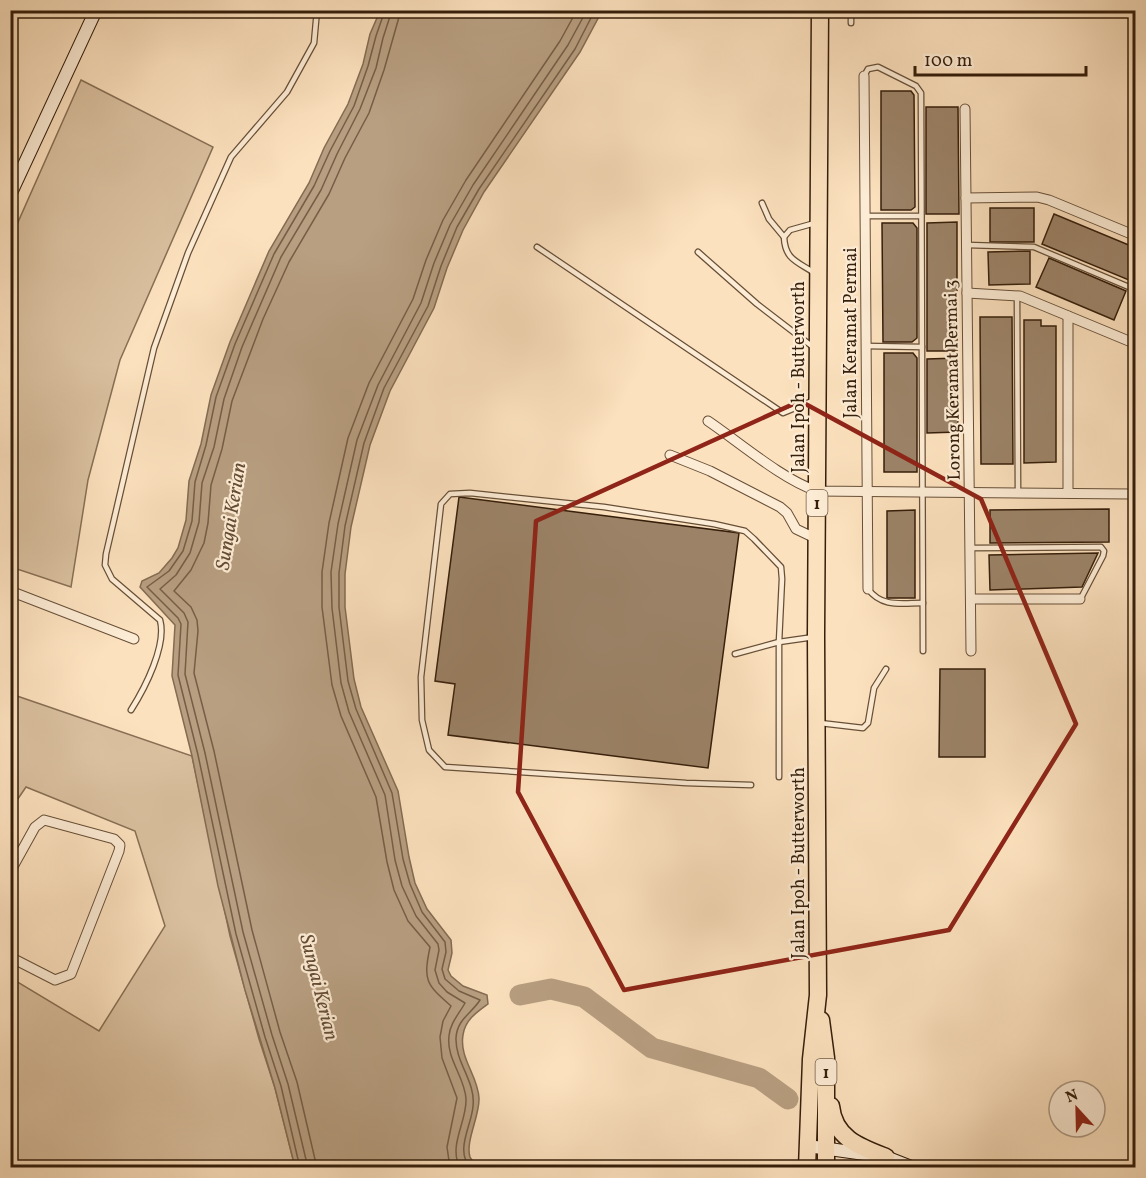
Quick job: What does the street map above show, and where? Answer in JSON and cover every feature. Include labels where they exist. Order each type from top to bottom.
[{"type":"highway","name":"Jalan Ipoh - Butterworth","points":[[807,1167],[811,1059],[818,995],[816,636],[820,10]]},
{"type":"highway","name":"Jalan Ipoh - Butterworth","points":[[818,995],[826,1058],[826,1167]]},
{"type":"highway","points":[[826,1058],[831,1112],[835,1122],[849,1141],[886,1157]]},
{"type":"street","points":[[10,195],[96,10]]},
{"type":"street","name":"Jalan Keramat Permai","points":[[864,76],[868,589]]},
{"type":"street","name":"Lorong Keramat Permai 3","points":[[965,109],[971,651]]},
{"type":"street","points":[[966,198],[1037,197],[1136,236]]},
{"type":"street","points":[[967,293],[1017,296],[1136,344]]},
{"type":"street","points":[[1068,316],[1068,493]]},
{"type":"street","points":[[708,421],[807,488],[817,491],[1131,494]]},
{"type":"street","points":[[670,455],[710,471],[780,507],[787,513],[796,529],[817,539]]},
{"type":"street","points":[[10,591],[134,639]]},
{"type":"street","points":[[971,599],[1080,599]]},
{"type":"street","points":[[10,872],[35,827],[44,820],[114,839],[120,845],[70,974],[55,980],[10,957]]},
{"type":"street","points":[[808,1146],[886,1157],[914,1167]]},
{"type":"lane","points":[[131,710],[147,686],[157,654],[161,625],[160,620],[112,579],[105,565],[154,348],[188,253],[231,157],[287,92],[314,43],[317,10]]},
{"type":"lane","points":[[851,10],[851,23]]},
{"type":"lane","points":[[864,76],[868,69],[878,67],[916,86],[921,93],[923,651]]},
{"type":"lane","points":[[762,203],[769,219],[784,237],[785,249],[790,258],[818,275]]},
{"type":"lane","points":[[866,216],[921,216]]},
{"type":"lane","points":[[784,237],[790,230],[819,223]]},
{"type":"lane","points":[[967,245],[1034,247],[1136,290]]},
{"type":"lane","points":[[537,247],[783,413],[818,398]]},
{"type":"lane","points":[[698,252],[757,304],[818,351]]},
{"type":"lane","points":[[1017,296],[1018,493]]},
{"type":"lane","points":[[866,346],[922,347]]},
{"type":"lane","points":[[751,785],[686,783],[446,767],[429,750],[422,720],[421,677],[441,504],[450,494],[514,496],[604,507],[745,531],[781,567],[779,777]]},
{"type":"lane","points":[[970,548],[1101,547],[1104,551],[1103,556],[1080,599]]},
{"type":"lane","points":[[868,589],[873,597],[883,602],[923,603]]},
{"type":"lane","points":[[735,654],[779,642],[816,636]]},
{"type":"lane","points":[[817,723],[863,728],[866,726],[874,688],[886,669]]},
{"type":"highlighted area","points":[[800,401],[981,499],[1076,724],[949,930],[624,990],[518,792],[536,521]]},
{"type":"shaded area","points":[[81,80],[213,147],[120,360],[88,480],[71,587],[11,567],[11,238]]},
{"type":"shaded area","points":[[17,696],[192,756],[230,936],[275,1088],[295,1167],[11,1167],[11,978],[99,1031],[165,926],[135,831],[26,787],[11,809],[11,703]]},
{"type":"water","name":"Sungai Kerian","points":[[380,11],[602,11],[580,52],[484,192],[463,230],[434,308],[390,391],[370,445],[351,527],[345,574],[345,607],[354,679],[361,707],[398,791],[415,883],[427,909],[451,940],[452,953],[448,970],[451,976],[463,986],[487,995],[488,1004],[466,1025],[462,1043],[478,1090],[479,1105],[469,1151],[470,1157],[479,1167],[295,1167],[218,886],[192,756],[172,676],[175,625],[140,587],[142,581],[159,573],[178,548],[186,520],[189,481],[201,444],[211,395],[230,342],[269,251],[309,183],[324,148],[348,104],[363,64],[370,34]]},
{"type":"building","points":[[881,91],[911,91],[914,95],[915,207],[911,210],[881,210]]},
{"type":"building","points":[[926,107],[958,107],[959,214],[926,214]]},
{"type":"building","points":[[990,208],[1034,208],[1034,242],[990,242]]},
{"type":"building","points":[[1054,214],[1136,248],[1136,283],[1042,244]]},
{"type":"building","points":[[957,222],[957,351],[927,351],[927,223]]},
{"type":"building","points":[[882,223],[913,223],[917,228],[917,338],[912,342],[883,342]]},
{"type":"building","points":[[1030,251],[1030,284],[989,285],[988,252]]},
{"type":"building","points":[[1049,258],[1126,291],[1114,320],[1036,287]]},
{"type":"building","points":[[980,317],[1012,317],[1013,464],[981,464]]},
{"type":"building","points":[[1024,320],[1041,320],[1041,326],[1056,326],[1056,462],[1024,463]]},
{"type":"building","points":[[884,353],[913,353],[917,358],[917,472],[884,472]]},
{"type":"building","points":[[958,358],[958,432],[927,433],[927,359]]},
{"type":"building","points":[[459,497],[739,533],[708,768],[448,735],[455,684],[435,681]]},
{"type":"building","points":[[1109,509],[1109,542],[990,543],[990,510]]},
{"type":"building","points":[[915,510],[915,598],[887,598],[887,511]]},
{"type":"building","points":[[1098,553],[1082,587],[990,590],[989,555]]},
{"type":"building","points":[[940,669],[985,669],[985,757],[939,757]]},
{"type":"waterway","points":[[520,995],[551,989],[584,997],[652,1048],[759,1078],[788,1099]]}]
